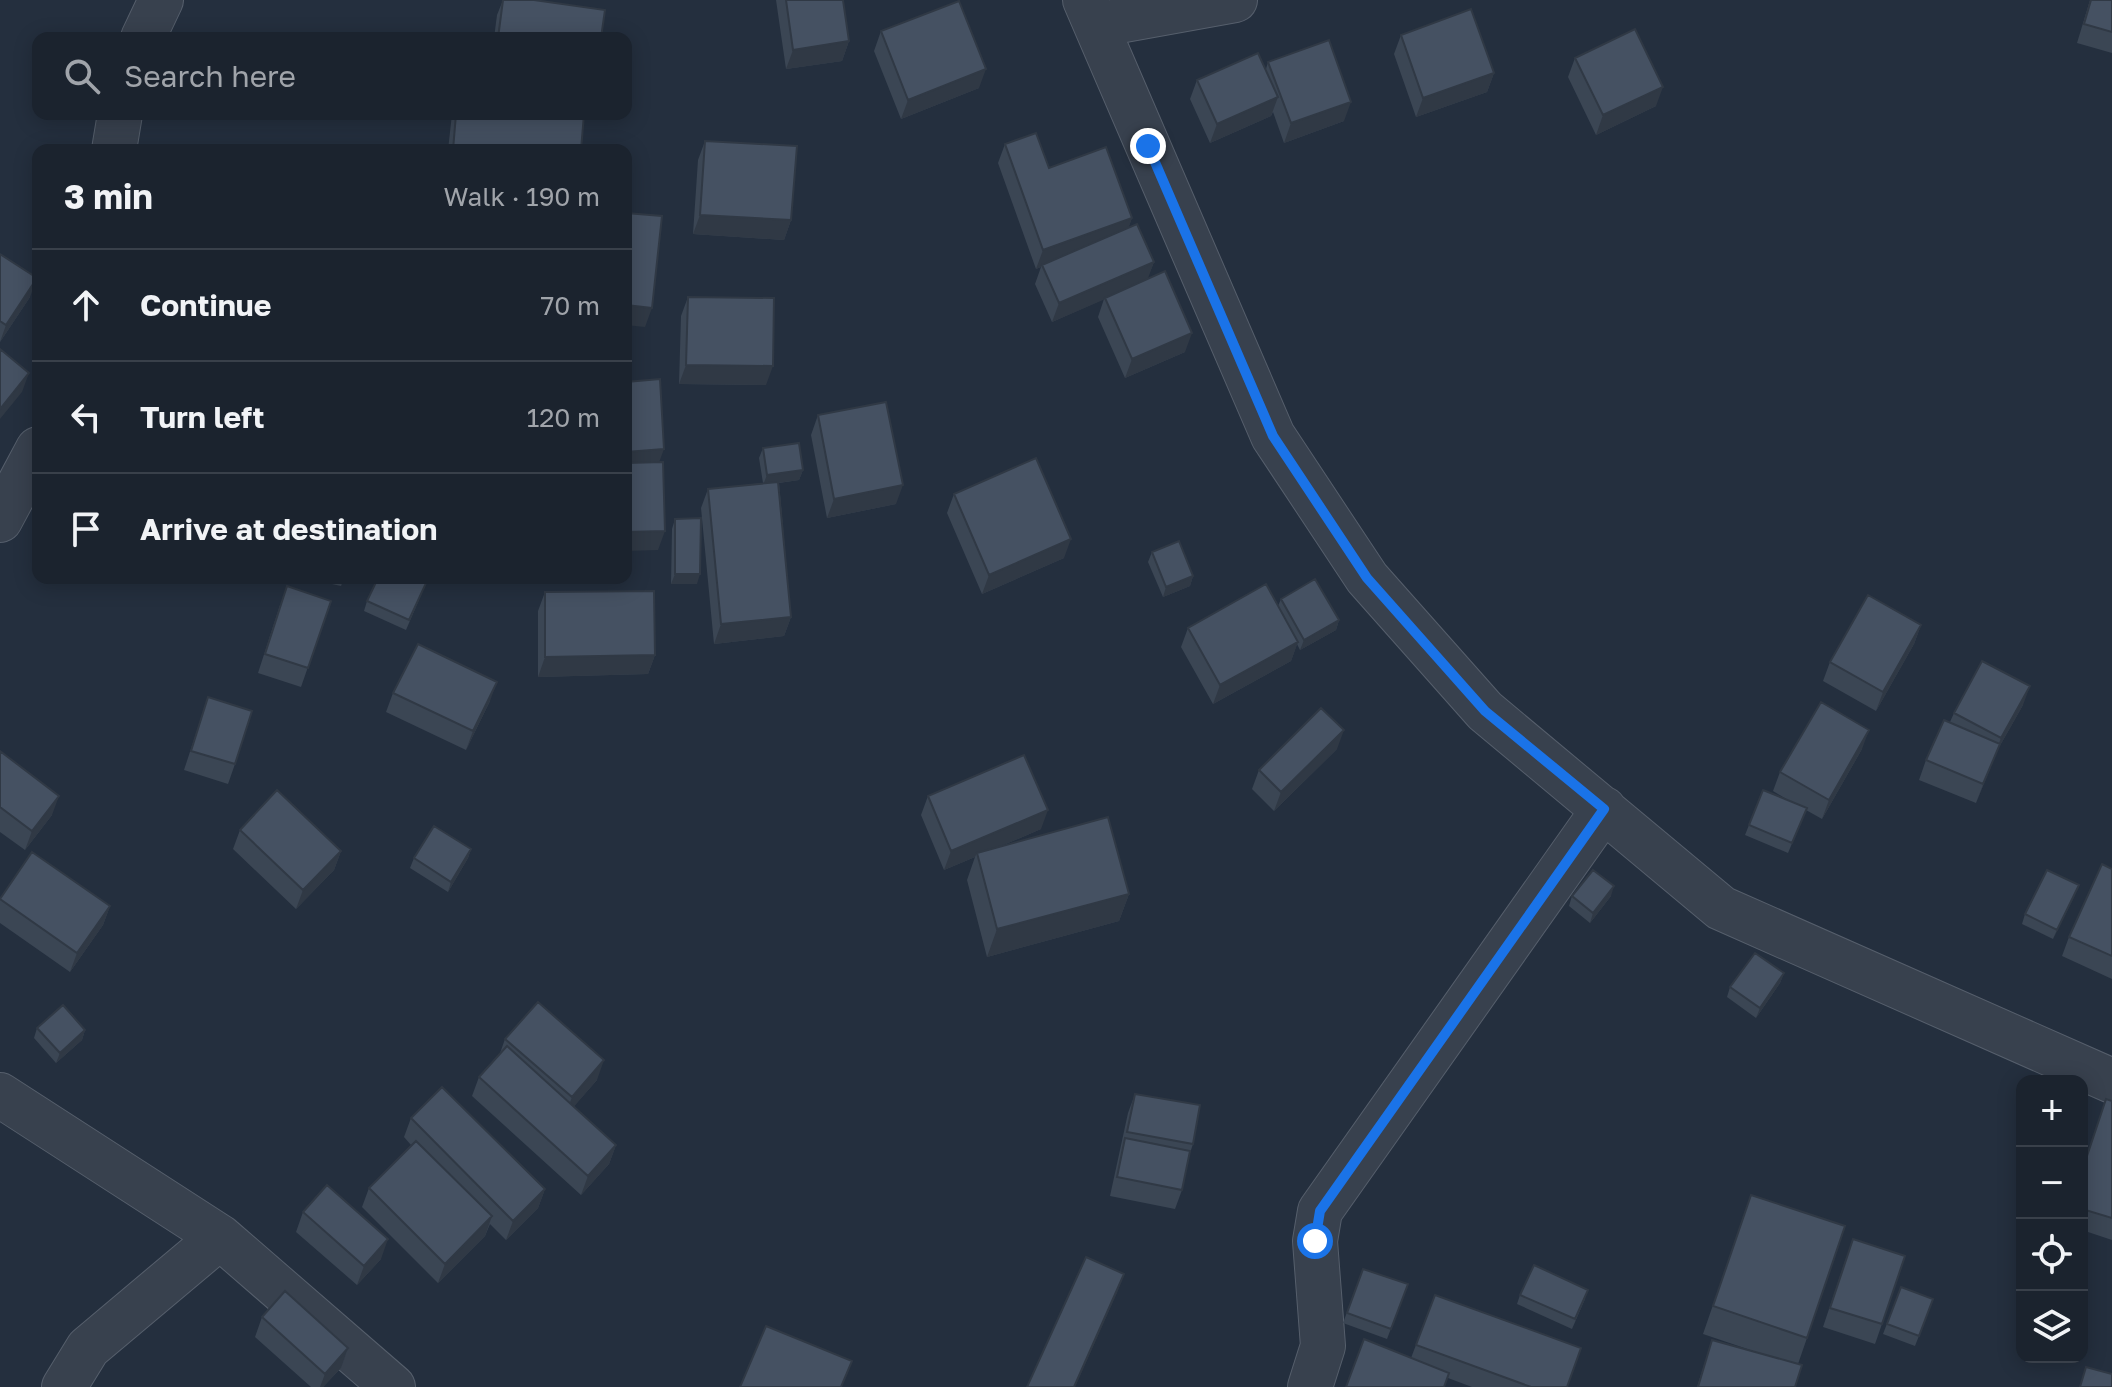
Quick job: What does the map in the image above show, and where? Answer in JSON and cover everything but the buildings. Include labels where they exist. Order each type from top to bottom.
[{"type":"street","points":[[146,32],[161,0]]},
{"type":"street","points":[[1235,0],[1090,13],[1273,436],[1367,578],[1485,711],[1721,908],[2112,1081]]},
{"type":"street","points":[[115,144],[119,120]]},
{"type":"street","points":[[0,520],[32,460]]},
{"type":"street","points":[[1310,1387],[1323,1346],[1315,1241],[1320,1211],[1604,809]]},
{"type":"street","points":[[0,1095],[220,1237],[393,1387]]},
{"type":"street","points":[[64,1387],[88,1348],[220,1237]]},
{"type":"route","points":[[1148,146],[1273,436],[1367,578],[1485,711],[1604,809],[1320,1211],[1315,1241]]}]
